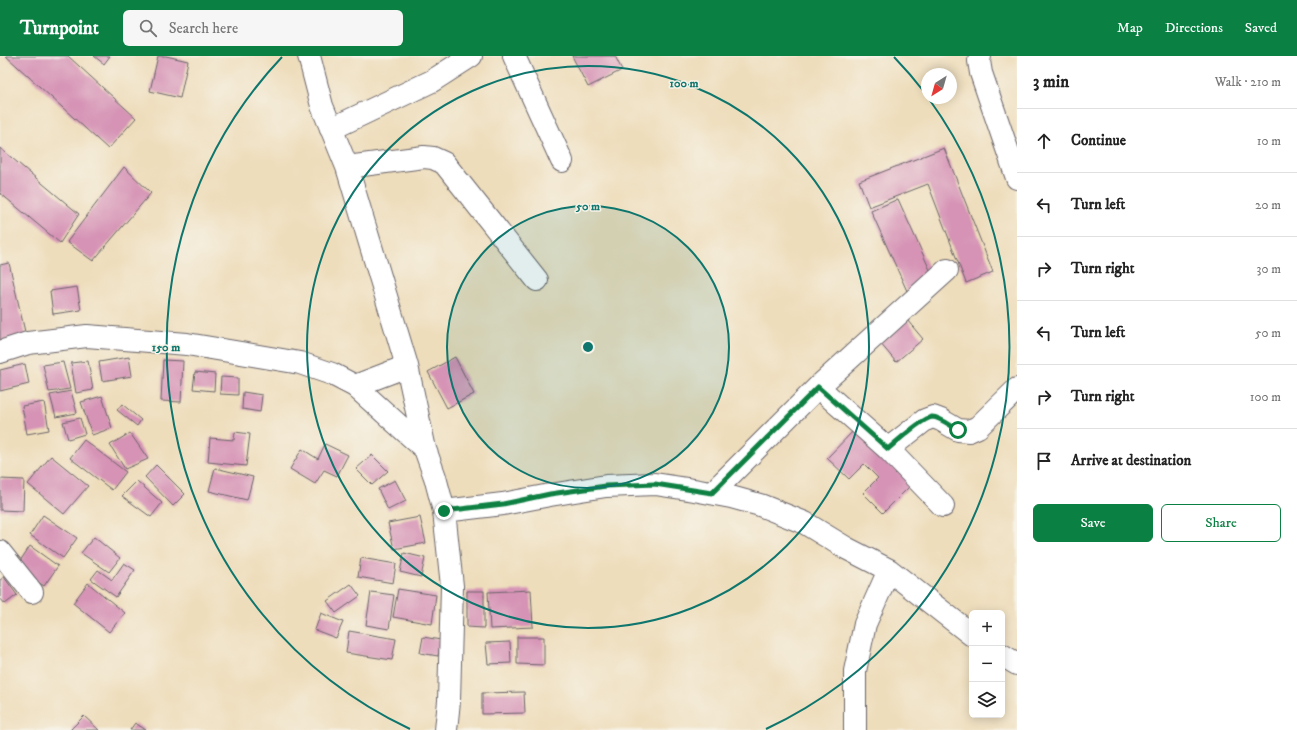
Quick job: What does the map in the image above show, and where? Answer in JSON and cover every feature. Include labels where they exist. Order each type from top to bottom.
[{"type":"street","points":[[309,56],[322,106],[347,166],[407,366],[425,449],[435,477],[444,511],[452,586],[449,700],[446,730]]},
{"type":"street","points":[[331,130],[432,81],[471,56]]},
{"type":"street","points":[[514,56],[562,161]]},
{"type":"street","points":[[980,56],[979,61],[981,73],[1017,178]]},
{"type":"street","points":[[347,166],[424,157],[433,158],[444,163],[537,280]]},
{"type":"street","points":[[712,493],[818,387],[947,270]]},
{"type":"street","points":[[0,352],[28,343],[86,336],[187,344],[300,363],[332,374],[355,386],[425,449]]},
{"type":"street","points":[[355,386],[407,366]]},
{"type":"street","points":[[818,387],[888,449],[943,506]]},
{"type":"street","points":[[888,449],[925,420],[932,417],[958,430],[969,431],[978,427],[1017,389]]},
{"type":"street","points":[[444,511],[503,504],[550,494],[606,486],[655,484],[712,493],[760,505],[805,523],[846,548],[890,570],[969,633]]},
{"type":"street","points":[[0,552],[32,592]]},
{"type":"street","points":[[855,730],[855,671],[865,624],[890,570]]},
{"type":"street","points":[[1005,657],[1017,664]]},
{"type":"building","points":[[6,56],[68,56],[136,118],[108,149]]},
{"type":"building","points":[[94,56],[110,56],[104,64]]},
{"type":"building","points":[[158,56],[166,56],[188,61],[180,98],[150,91]]},
{"type":"building","points":[[572,56],[615,56],[622,70],[588,87]]},
{"type":"building","points":[[0,148],[79,214],[60,243],[0,193]]},
{"type":"building","points":[[944,148],[993,272],[966,283],[928,184],[869,207],[859,181]]},
{"type":"building","points":[[124,167],[151,193],[93,261],[67,242]]},
{"type":"building","points":[[898,199],[934,279],[907,291],[871,211]]},
{"type":"building","points":[[9,263],[26,336],[0,341],[0,265]]},
{"type":"building","points":[[77,287],[81,310],[53,314],[50,291]]},
{"type":"building","points":[[902,314],[923,339],[896,362],[875,337]]},
{"type":"building","points":[[129,357],[132,376],[102,381],[99,362]]},
{"type":"building","points":[[455,357],[474,394],[447,408],[428,372]]},
{"type":"building","points":[[163,360],[183,361],[181,402],[161,401]]},
{"type":"building","points":[[88,361],[93,390],[76,393],[71,363]]},
{"type":"building","points":[[63,362],[70,389],[49,392],[43,365]]},
{"type":"building","points":[[25,364],[29,384],[0,391],[0,370]]},
{"type":"building","points":[[195,372],[215,374],[214,391],[193,389]]},
{"type":"building","points":[[221,377],[238,378],[238,395],[220,394]]},
{"type":"building","points":[[71,391],[77,413],[56,417],[50,395]]},
{"type":"building","points":[[243,392],[262,395],[260,412],[242,409]]},
{"type":"building","points":[[102,396],[112,428],[92,435],[81,402]]},
{"type":"building","points":[[44,402],[49,430],[27,434],[22,406]]},
{"type":"building","points":[[122,404],[141,420],[137,426],[117,410]]},
{"type":"building","points":[[80,418],[85,434],[68,439],[63,422]]},
{"type":"building","points":[[857,427],[913,483],[883,513],[863,493],[878,478],[864,464],[849,479],[827,458]]},
{"type":"building","points":[[235,432],[250,434],[246,466],[208,462],[210,438],[234,440]]},
{"type":"building","points":[[130,433],[148,459],[125,469],[110,445]]},
{"type":"building","points":[[84,440],[126,472],[112,490],[70,458]]},
{"type":"building","points":[[325,444],[348,455],[337,476],[324,470],[315,484],[290,469],[302,449],[318,459]]},
{"type":"building","points":[[372,455],[388,471],[372,485],[356,469]]},
{"type":"building","points":[[51,456],[88,486],[64,514],[28,484]]},
{"type":"building","points":[[156,465],[185,494],[173,506],[145,477]]},
{"type":"building","points":[[215,468],[253,477],[247,500],[209,491]]},
{"type":"building","points":[[0,479],[24,480],[23,511],[0,510]]},
{"type":"building","points":[[395,480],[406,501],[388,510],[378,489]]},
{"type":"building","points":[[137,481],[162,503],[151,517],[122,496]]},
{"type":"building","points":[[43,515],[77,538],[63,558],[30,535]]},
{"type":"building","points":[[420,517],[426,543],[394,549],[388,523]]},
{"type":"building","points":[[94,537],[120,558],[109,572],[81,553]]},
{"type":"building","points":[[30,546],[58,566],[44,586],[16,567]]},
{"type":"building","points":[[404,553],[425,558],[421,577],[400,572]]},
{"type":"building","points":[[361,558],[396,564],[393,583],[358,577]]},
{"type":"building","points":[[124,563],[135,570],[116,597],[91,579],[98,570],[112,580]]},
{"type":"building","points":[[4,577],[17,595],[5,604],[0,598],[0,580]]},
{"type":"building","points":[[88,583],[125,613],[109,632],[73,603]]},
{"type":"building","points":[[351,584],[360,596],[336,613],[327,601]]},
{"type":"building","points":[[398,589],[436,595],[432,624],[393,617]]},
{"type":"building","points":[[531,590],[533,627],[490,629],[488,592]]},
{"type":"building","points":[[467,591],[484,591],[484,628],[467,627]]},
{"type":"building","points":[[371,592],[394,595],[389,629],[366,625]]},
{"type":"building","points":[[321,613],[343,622],[336,638],[315,630]]},
{"type":"building","points":[[349,631],[396,639],[392,660],[346,653]]},
{"type":"building","points":[[423,637],[441,640],[438,656],[420,653]]},
{"type":"building","points":[[517,637],[544,637],[544,665],[517,664]]},
{"type":"building","points":[[510,642],[511,663],[488,664],[486,643]]},
{"type":"building","points":[[524,692],[525,713],[482,714],[482,693]]},
{"type":"building","points":[[84,716],[99,730],[70,730]]},
{"type":"building","points":[[135,723],[146,730],[130,730]]},
{"type":"route","points":[[444,511],[503,504],[550,494],[606,486],[655,484],[712,493],[818,387],[888,449],[925,420],[932,417],[958,430]]}]
